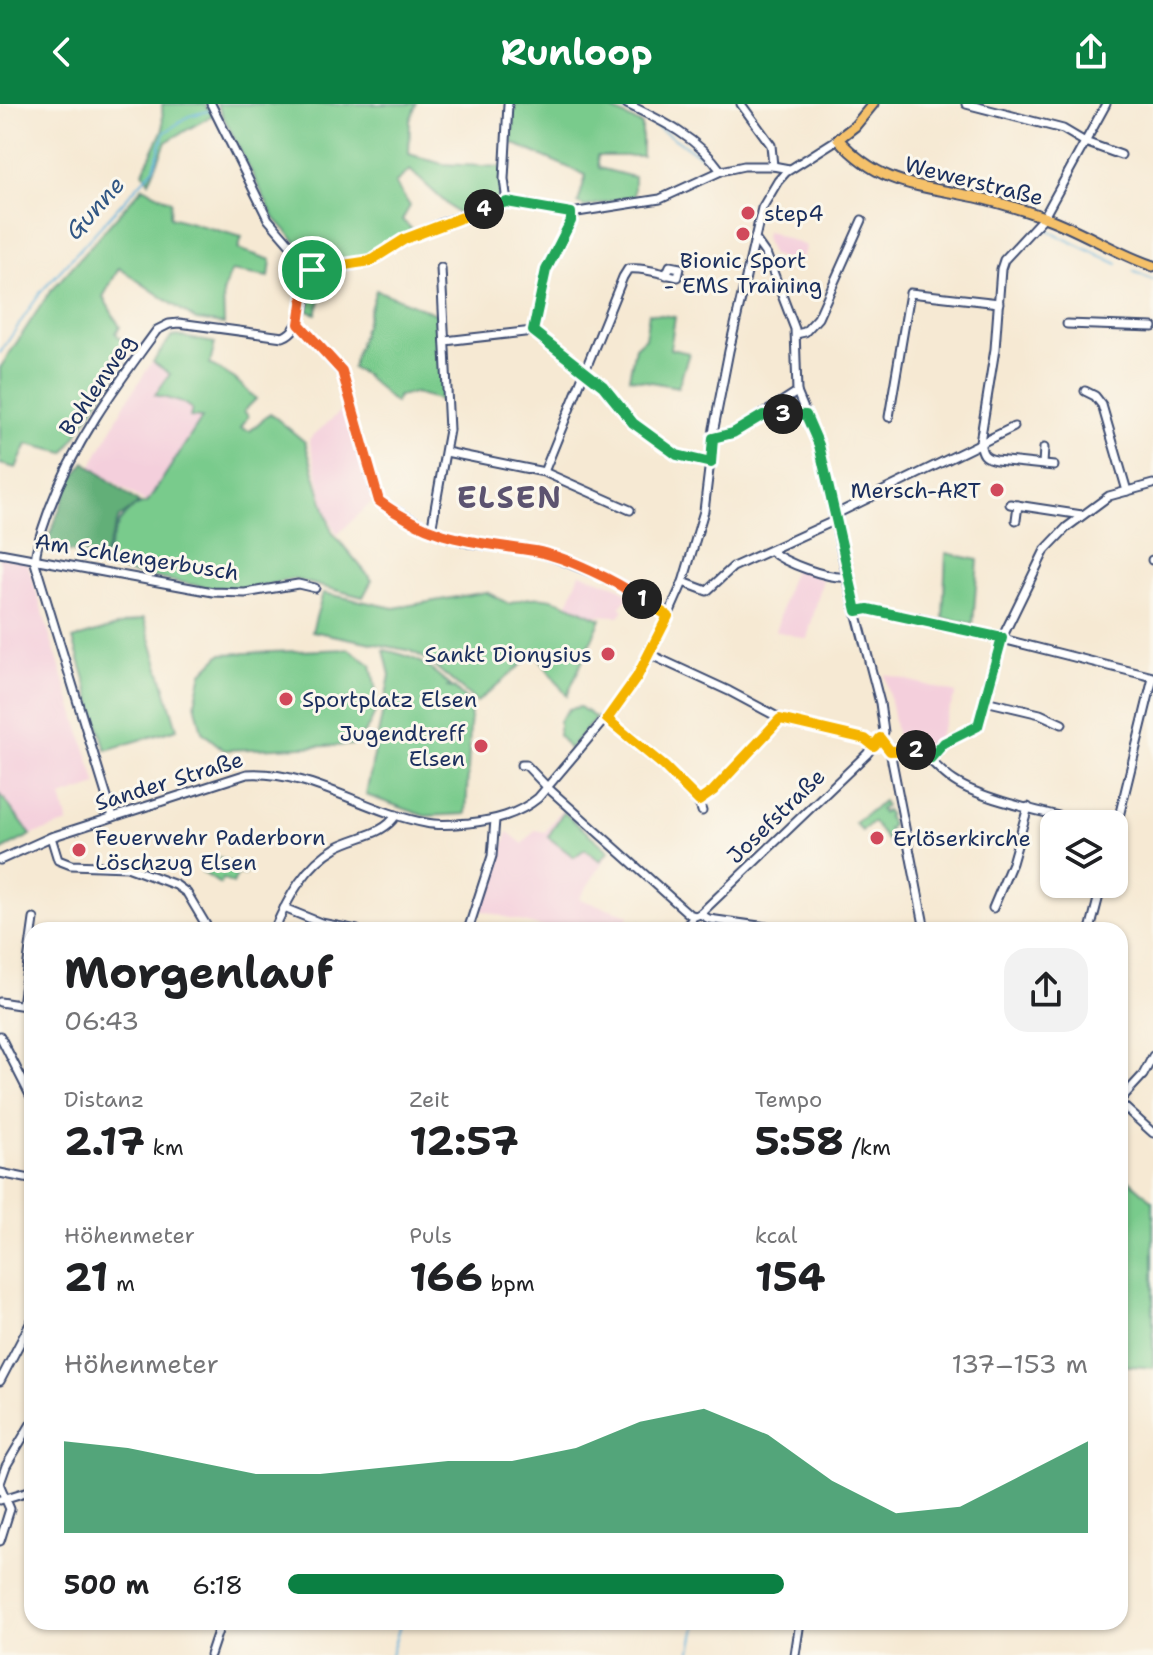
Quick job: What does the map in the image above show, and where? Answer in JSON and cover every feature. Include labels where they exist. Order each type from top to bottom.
[{"type":"main road","points":[[838,139],[855,126],[873,104]]},
{"type":"main road","name":"Wewerstraße","points":[[838,139],[872,168],[899,182],[978,197],[1044,217],[1153,266]]},
{"type":"street","points":[[507,202],[504,179],[508,104]]},
{"type":"street","points":[[627,104],[680,132],[707,152],[721,171]]},
{"type":"street","points":[[648,114],[653,104]]},
{"type":"street","points":[[741,104],[771,145],[773,166]]},
{"type":"street","points":[[966,104],[1011,113],[1063,129],[1085,142],[1121,155]]},
{"type":"street","points":[[1011,113],[1012,104]]},
{"type":"street","points":[[1054,466],[988,459],[982,453],[980,442],[993,367],[1002,264],[1044,217],[1106,104]]},
{"type":"street","points":[[213,107],[268,219],[303,258],[307,270],[299,324],[342,371],[379,501],[431,531],[468,543],[535,551],[553,557],[620,584],[668,616]]},
{"type":"street","points":[[471,922],[492,856],[495,820],[524,808],[548,788],[607,719],[627,693],[668,616],[683,582],[704,511],[713,438],[738,301],[766,200],[789,169],[838,139]]},
{"type":"street","points":[[307,270],[370,261],[405,239],[444,222],[507,202],[571,213],[660,199],[721,171],[744,166],[789,169]]},
{"type":"street","points":[[533,331],[546,270],[571,221],[571,213]]},
{"type":"street","points":[[796,334],[809,329],[821,314],[862,220]]},
{"type":"street","points":[[755,239],[767,256],[796,334],[797,392],[819,445],[847,577],[884,723],[880,738],[890,751],[923,922]]},
{"type":"street","points":[[431,531],[449,430],[441,268]]},
{"type":"street","points":[[544,472],[628,269],[666,275]]},
{"type":"street","points":[[889,417],[912,281]]},
{"type":"street","points":[[910,293],[999,303]]},
{"type":"street","name":"Bohlenweg","points":[[35,559],[45,521],[73,453],[157,330],[179,323],[279,337],[289,335],[299,324]]},
{"type":"street","points":[[1067,324],[1153,327]]},
{"type":"street","points":[[1092,326],[1092,337]]},
{"type":"street","points":[[445,341],[533,331],[603,386],[633,423],[677,455],[711,463]]},
{"type":"street","points":[[1085,391],[1095,396],[1102,405],[1127,491]]},
{"type":"street","points":[[713,438],[733,433],[797,392]]},
{"type":"street","points":[[763,415],[806,415]]},
{"type":"street","points":[[683,582],[707,591],[733,567],[771,551],[1014,427]]},
{"type":"street","points":[[1043,464],[1044,448]]},
{"type":"street","points":[[446,452],[544,472],[630,510]]},
{"type":"street","points":[[931,758],[944,743],[978,726],[1002,638],[1045,550],[1082,515],[1109,496],[1153,484]]},
{"type":"street","points":[[1016,520],[1014,505],[1082,515]]},
{"type":"street","points":[[771,551],[824,575],[847,577]]},
{"type":"street","name":"Am Schlengerbusch","points":[[0,553],[213,592],[245,593],[298,584],[315,588]]},
{"type":"street","points":[[35,559],[113,817]]},
{"type":"street","points":[[857,611],[868,609],[1002,638],[1153,677],[1120,810]]},
{"type":"street","points":[[649,654],[729,691],[780,719],[865,739],[874,746]]},
{"type":"street","points":[[985,701],[1040,714],[1062,724]]},
{"type":"street","points":[[607,719],[664,766],[699,801],[702,811]]},
{"type":"street","points":[[699,801],[713,791],[780,719]]},
{"type":"street","name":"Josefstraße","points":[[690,922],[880,738]]},
{"type":"street","points":[[890,751],[918,751],[931,758],[952,780],[975,791],[1040,810]]},
{"type":"street","points":[[521,765],[526,765],[548,788],[696,915],[731,922]]},
{"type":"street","name":"Sander Straße","points":[[0,860],[51,837],[233,777],[258,773],[297,779],[430,824],[495,820]]},
{"type":"street","points":[[993,908],[1015,855],[1028,807]]},
{"type":"street","points":[[278,922],[304,877],[324,856],[350,841],[380,831],[391,824],[396,815]]},
{"type":"street","points":[[51,837],[58,860],[71,865],[127,867],[176,885],[187,893],[204,922]]},
{"type":"street","points":[[1092,922],[1098,898]]},
{"type":"street","points":[[284,908],[319,922]]},
{"type":"street","points":[[0,1002],[22,1005],[24,991]]},
{"type":"street","points":[[0,1036],[24,1079]]},
{"type":"street","points":[[1128,1092],[1143,1075],[1153,1056]]},
{"type":"street","points":[[1128,1109],[1153,1133]]},
{"type":"street","points":[[1,1176],[24,1177]]},
{"type":"street","points":[[0,1381],[24,1334]]},
{"type":"street","points":[[2,1500],[0,1484],[6,1466],[24,1436]]},
{"type":"street","points":[[2,1500],[24,1493]]},
{"type":"street","points":[[0,1541],[10,1509],[9,1503],[2,1500]]},
{"type":"street","points":[[210,1655],[218,1630]]},
{"type":"street","points":[[795,1655],[799,1630]]},
{"type":"shaded area","points":[[766,231],[806,246],[800,264],[772,255],[765,241]]},
{"type":"shaded area","points":[[152,362],[170,374],[155,395],[183,403],[192,409],[190,417],[203,418],[147,503],[91,467]]},
{"type":"shaded area","points":[[347,406],[373,501],[337,535],[326,510],[309,439]]},
{"type":"shaded area","points":[[0,557],[27,562],[97,785],[61,797],[68,823],[31,835],[0,793]]},
{"type":"shaded area","points":[[795,568],[823,579],[807,639],[776,631]]},
{"type":"shaded area","points":[[580,573],[618,587],[629,596],[620,607],[624,610],[619,616],[593,615],[568,604]]},
{"type":"shaded area","points":[[885,674],[956,693],[933,750],[898,743]]},
{"type":"shaded area","points":[[561,810],[610,851],[579,899],[629,915],[626,922],[524,922],[480,910],[508,832],[523,844],[535,830],[545,832]]},
{"type":"green space","points":[[162,104],[204,104],[213,115],[166,142],[149,182],[143,172],[163,129]]},
{"type":"green space","points":[[217,104],[416,104],[410,121],[409,154],[442,164],[502,167],[500,192],[496,202],[458,214],[410,170],[395,183],[410,206],[402,220],[414,231],[363,258],[316,263],[275,219]]},
{"type":"green space","points":[[514,104],[602,104],[642,125],[642,156],[597,156],[599,168],[634,177],[634,196],[585,207],[578,203],[586,175],[512,143]]},
{"type":"green space","points":[[143,187],[171,201],[170,217],[242,237],[238,249],[271,260],[269,277],[231,271],[223,293],[224,324],[196,320],[119,268],[103,297],[120,327],[116,333],[130,351],[65,453],[27,444],[16,468],[0,464],[0,368],[49,293]]},
{"type":"green space","points":[[328,275],[316,314],[308,311],[311,281],[314,277]]},
{"type":"green space","points":[[376,290],[439,315],[444,401],[415,393],[398,396],[395,403],[364,374],[352,368]]},
{"type":"green space","points":[[649,313],[675,317],[670,349],[689,353],[678,387],[629,378],[635,347],[645,338]]},
{"type":"green space","points":[[171,337],[215,343],[210,364],[235,379],[256,399],[244,411],[248,416],[241,428],[250,431],[270,413],[305,442],[332,532],[372,580],[363,597],[293,579],[243,590],[211,588],[102,568],[122,519],[129,511],[147,503],[202,418],[190,417],[192,409],[183,403],[155,395],[170,374],[153,362]]},
{"type":"green space","points":[[85,462],[139,503],[119,518],[104,557],[45,547],[70,482]]},
{"type":"green space","points":[[946,553],[978,560],[973,624],[943,618]]},
{"type":"green space","points":[[486,592],[509,604],[522,599],[556,600],[601,619],[567,696],[535,653],[477,702],[426,659],[411,651],[312,631],[323,593],[394,608]]},
{"type":"green space","points":[[144,618],[177,729],[106,750],[73,639]]},
{"type":"green space","name":"Sportplatz Elsen","points":[[349,649],[371,665],[376,700],[373,718],[352,745],[224,750],[202,732],[195,703],[202,673],[221,654]]},
{"type":"green space","points":[[384,650],[421,662],[451,686],[446,687],[454,688],[471,705],[466,814],[425,816],[366,795],[390,675]]},
{"type":"green space","points":[[580,707],[596,718],[569,749],[559,736],[559,721],[569,709]]},
{"type":"green space","points":[[0,794],[31,835],[0,851]]},
{"type":"green space","points":[[883,801],[886,806],[880,810],[882,813],[886,810],[889,814],[887,816],[892,825],[888,829],[896,838],[889,843],[873,822],[862,831],[855,823]]},
{"type":"green space","points":[[563,812],[609,851],[600,861],[585,849],[574,857],[548,837]]},
{"type":"green space","points":[[212,856],[247,868],[244,875],[238,873],[233,884],[223,879],[220,884],[202,872]]},
{"type":"green space","points":[[1128,1179],[1153,1201],[1153,1368],[1128,1366]]},
{"type":"waterway","name":"Gunne","points":[[611,104],[651,123],[699,155]]},
{"type":"waterway","name":"Gunne","points":[[0,353],[40,293],[154,168],[164,133],[189,116],[212,110]]},
{"type":"waterway","points":[[1042,228],[1118,264]]},
{"type":"waterway","points":[[1133,271],[1153,280]]},
{"type":"waterway","points":[[391,1655],[399,1630]]},
{"type":"waterway","points":[[690,1655],[695,1630]]},
{"type":"place","name":"step4","points":[[748,213]]},
{"type":"place","name":"Bionic Sport - EMS Training","points":[[743,234]]},
{"type":"place","name":"Mersch-ART","points":[[997,490]]},
{"type":"place","name":"Sankt Dionysius","points":[[608,654]]},
{"type":"place","name":"Sportplatz Elsen","points":[[286,699]]},
{"type":"place","name":"Jugendtreff Elsen","points":[[481,746]]},
{"type":"place","name":"Erlöserkirche","points":[[877,838]]},
{"type":"place","name":"Feuerwehr Paderborn Löschzug Elsen","points":[[79,850]]},
{"type":"district","name":"ELSEN","points":[[510,497]]},
{"type":"route","points":[[507,202],[571,213],[571,221],[546,270],[533,331],[603,386],[633,423],[677,455],[711,463],[713,438],[731,435],[763,415],[806,415],[819,445],[857,611],[868,609],[1002,638],[978,726],[944,743],[931,758],[918,751],[890,751],[880,738],[874,746],[865,739],[780,719],[713,791],[699,801],[664,766],[607,719],[637,677],[668,616],[620,584],[553,557],[535,551],[451,539],[379,501],[342,371],[299,324],[307,270],[312,270],[362,264],[405,239],[444,222],[507,202]]}]
